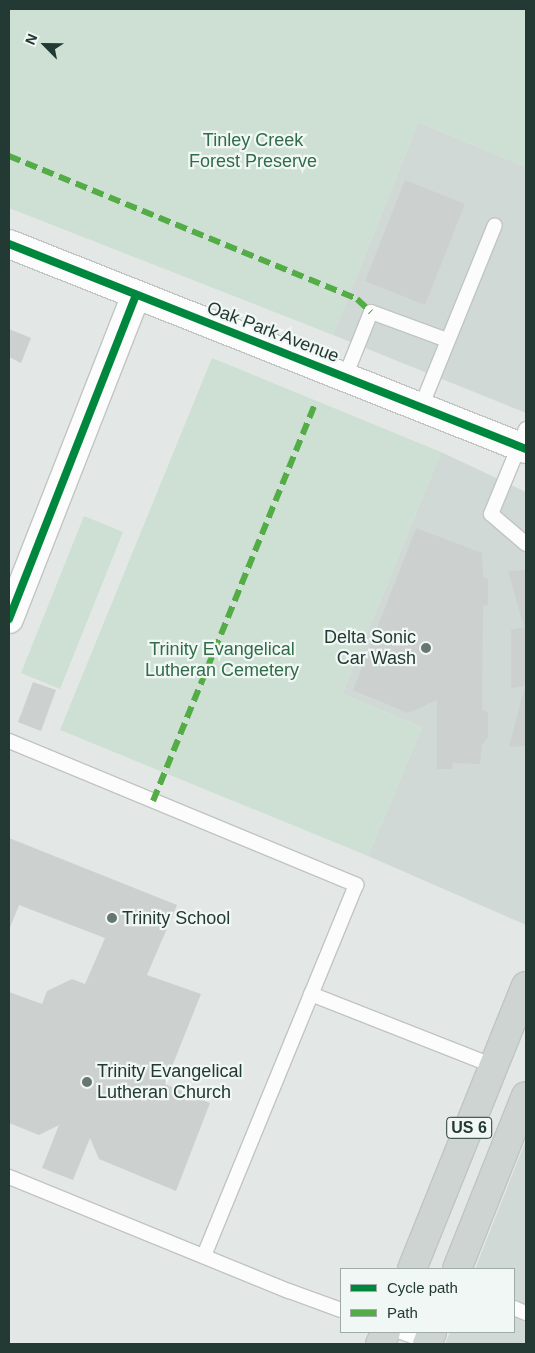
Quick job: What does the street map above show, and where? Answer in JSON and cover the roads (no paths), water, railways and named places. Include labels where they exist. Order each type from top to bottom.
[{"type":"main road","name":"US 6","points":[[412,1268],[526,986]]},
{"type":"main road","name":"US 6","points":[[457,1268],[526,1096]]},
{"type":"street","name":"Oak Park Avenue","points":[[9,244],[421,407],[524,442]]},
{"type":"street","points":[[9,618],[136,295]]},
{"type":"lane","points":[[421,407],[495,225]]},
{"type":"lane","points":[[346,377],[371,312],[447,340]]},
{"type":"lane","points":[[524,442],[491,514],[526,544]]},
{"type":"lane","points":[[9,741],[356,885],[204,1256]]},
{"type":"lane","points":[[311,994],[494,1066]]},
{"type":"lane","points":[[10,1180],[204,1256],[289,1292],[340,1310]]},
{"type":"lane","points":[[405,1333],[429,1339]]},
{"type":"place","name":"Delta Sonic Car Wash","points":[[426,648]]},
{"type":"place","name":"Trinity School","points":[[112,918]]},
{"type":"place","name":"Trinity Evangelical Lutheran Church","points":[[87,1082]]},
{"type":"park label","name":"Tinley Creek Forest Preserve","points":[[253,151]]},
{"type":"park label","name":"Trinity Evangelical Lutheran Cemetery","points":[[222,660]]}]
